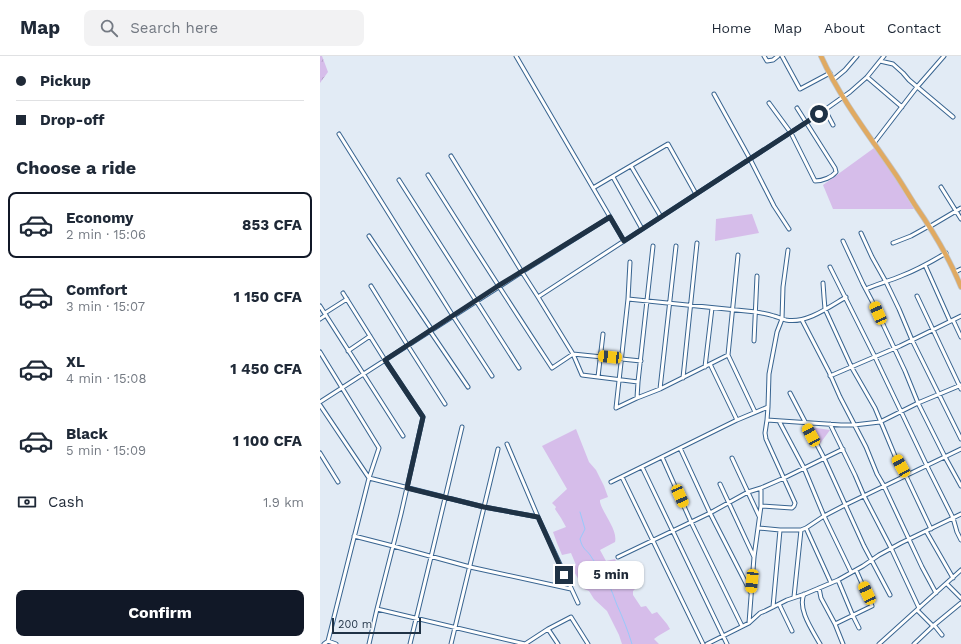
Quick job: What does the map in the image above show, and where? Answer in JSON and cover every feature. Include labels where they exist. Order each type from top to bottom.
[{"type":"highway","points":[[822,56],[833,80],[852,111],[894,172],[946,253],[956,272],[961,286]]},
{"type":"street","points":[[516,56],[624,241]]},
{"type":"street","points":[[764,56],[767,61],[770,61],[778,56]]},
{"type":"street","points":[[782,56],[800,88],[830,73]]},
{"type":"street","points":[[833,80],[857,56]]},
{"type":"street","points":[[538,297],[844,97],[867,76],[884,56]]},
{"type":"street","points":[[874,143],[917,87],[944,56]]},
{"type":"street","points":[[880,61],[892,64],[953,117]]},
{"type":"street","points":[[867,76],[902,107]]},
{"type":"street","points":[[714,94],[774,206],[789,229]]},
{"type":"street","points":[[769,104],[791,133],[815,181],[831,176],[836,172],[835,168],[797,108]]},
{"type":"street","points":[[824,110],[834,125]]},
{"type":"street","points":[[338,134],[492,376]]},
{"type":"street","points":[[593,188],[668,144],[696,194]]},
{"type":"street","points":[[452,156],[573,354],[582,374],[638,382]]},
{"type":"street","points":[[632,166],[661,217]]},
{"type":"street","points":[[428,175],[552,368],[573,354],[641,361]]},
{"type":"street","points":[[613,177],[642,229]]},
{"type":"street","points":[[399,180],[519,368]]},
{"type":"street","points":[[941,187],[961,219]]},
{"type":"street","points":[[893,244],[911,236],[961,208]]},
{"type":"street","points":[[538,517],[484,507],[369,478],[320,403],[342,387],[408,346],[498,286],[610,217]]},
{"type":"street","points":[[861,233],[961,439]]},
{"type":"street","points":[[369,236],[468,387]]},
{"type":"street","points":[[843,241],[894,348],[918,404],[961,486]]},
{"type":"street","points":[[683,378],[697,243]]},
{"type":"street","points":[[637,398],[653,246]]},
{"type":"street","points":[[660,389],[676,246]]},
{"type":"street","points":[[761,506],[792,508],[795,501],[766,439],[765,433],[768,407],[769,374],[777,332],[782,319],[783,287],[788,250]]},
{"type":"street","points":[[866,289],[925,265],[946,253]]},
{"type":"street","points":[[738,255],[728,355],[755,412]]},
{"type":"street","points":[[630,262],[628,299],[616,408],[660,389],[728,355]]},
{"type":"street","points":[[925,265],[961,338]]},
{"type":"street","points":[[830,267],[953,518],[961,540]]},
{"type":"street","points":[[956,272],[961,269]]},
{"type":"street","points":[[754,341],[757,276]]},
{"type":"street","points":[[823,283],[825,309],[852,368],[875,408],[895,456],[931,529]]},
{"type":"street","points":[[371,286],[445,404]]},
{"type":"street","points":[[343,293],[423,417],[369,644]]},
{"type":"street","points":[[767,420],[854,425],[880,422],[887,420],[938,394],[960,386],[917,296]]},
{"type":"street","points":[[628,299],[756,312],[793,321],[802,320],[846,297]]},
{"type":"street","points":[[320,319],[347,299]]},
{"type":"street","points":[[320,306],[402,436]]},
{"type":"street","points":[[705,367],[712,308]]},
{"type":"street","points":[[830,376],[852,368],[961,316]]},
{"type":"street","points":[[802,320],[866,447],[877,474],[936,593]]},
{"type":"street","points":[[598,377],[603,334]]},
{"type":"street","points":[[348,351],[370,336]]},
{"type":"street","points":[[320,352],[379,448],[369,478],[328,641],[324,644]]},
{"type":"street","points":[[710,364],[737,420]]},
{"type":"street","points":[[790,393],[824,458],[845,505],[890,595]]},
{"type":"street","points":[[611,482],[737,420],[768,407]]},
{"type":"street","points":[[780,421],[804,468],[824,516],[851,572]]},
{"type":"street","points":[[830,424],[864,496],[891,548],[918,609],[942,635]]},
{"type":"street","points":[[410,644],[462,427]]},
{"type":"street","points":[[507,444],[538,517],[578,603]]},
{"type":"street","points":[[680,448],[710,513],[751,594]]},
{"type":"street","points":[[451,644],[498,449]]},
{"type":"street","points":[[618,557],[710,513],[748,492],[784,478],[843,449]]},
{"type":"street","points":[[758,528],[801,530],[845,505],[961,449]]},
{"type":"street","points":[[320,453],[338,482]]},
{"type":"street","points":[[662,457],[691,522],[742,626]]},
{"type":"street","points":[[732,458],[759,517]]},
{"type":"street","points":[[642,467],[727,644]]},
{"type":"street","points":[[622,477],[703,644]]},
{"type":"street","points":[[720,484],[754,557]]},
{"type":"street","points":[[748,622],[754,557],[761,506],[761,488]]},
{"type":"street","points":[[707,644],[742,626],[760,613],[794,597],[838,580],[891,548],[961,514]]},
{"type":"street","points":[[806,528],[831,583]]},
{"type":"street","points":[[772,607],[780,530]]},
{"type":"street","points":[[794,597],[801,530]]},
{"type":"street","points":[[926,531],[953,578]]},
{"type":"street","points":[[354,536],[470,567],[571,589]]},
{"type":"street","points":[[835,624],[872,606],[856,570]]},
{"type":"street","points":[[879,644],[961,570]]},
{"type":"street","points":[[838,580],[859,628]]},
{"type":"street","points":[[947,584],[961,598]]},
{"type":"street","points":[[819,588],[821,598],[835,624],[843,644]]},
{"type":"street","points":[[804,594],[802,608],[820,644]]},
{"type":"street","points":[[914,644],[961,603]]},
{"type":"street","points":[[779,604],[792,631]]},
{"type":"street","points":[[377,609],[526,644],[548,629],[571,617],[588,644]]},
{"type":"street","points":[[548,629],[558,644]]},
{"type":"street","points":[[328,641],[336,644]]},
{"type":"green space","points":[[320,56],[322,56],[328,72],[320,83]]},
{"type":"green space","points":[[874,148],[890,169],[914,209],[833,209],[823,185]]},
{"type":"green space","points":[[752,214],[759,233],[715,241],[716,219]]},
{"type":"green space","points":[[810,427],[830,430],[819,445]]},
{"type":"green space","points":[[576,429],[589,462],[596,470],[608,497],[600,500],[600,502],[614,532],[615,542],[600,550],[606,561],[615,559],[622,574],[633,578],[632,580],[636,588],[633,591],[633,595],[641,607],[646,606],[652,614],[657,612],[667,624],[670,629],[654,639],[659,644],[622,644],[607,611],[594,599],[589,591],[584,589],[572,568],[576,565],[571,553],[562,555],[557,543],[553,532],[566,527],[555,509],[556,507],[552,503],[567,489],[542,446]]},
{"type":"waterway","points":[[580,512],[585,529],[580,539],[581,543],[602,570],[601,575],[611,589],[632,644]]},
{"type":"route","points":[[564,575],[538,517],[484,507],[407,488],[423,417],[385,360],[498,286],[610,217],[624,241],[819,114]]}]
